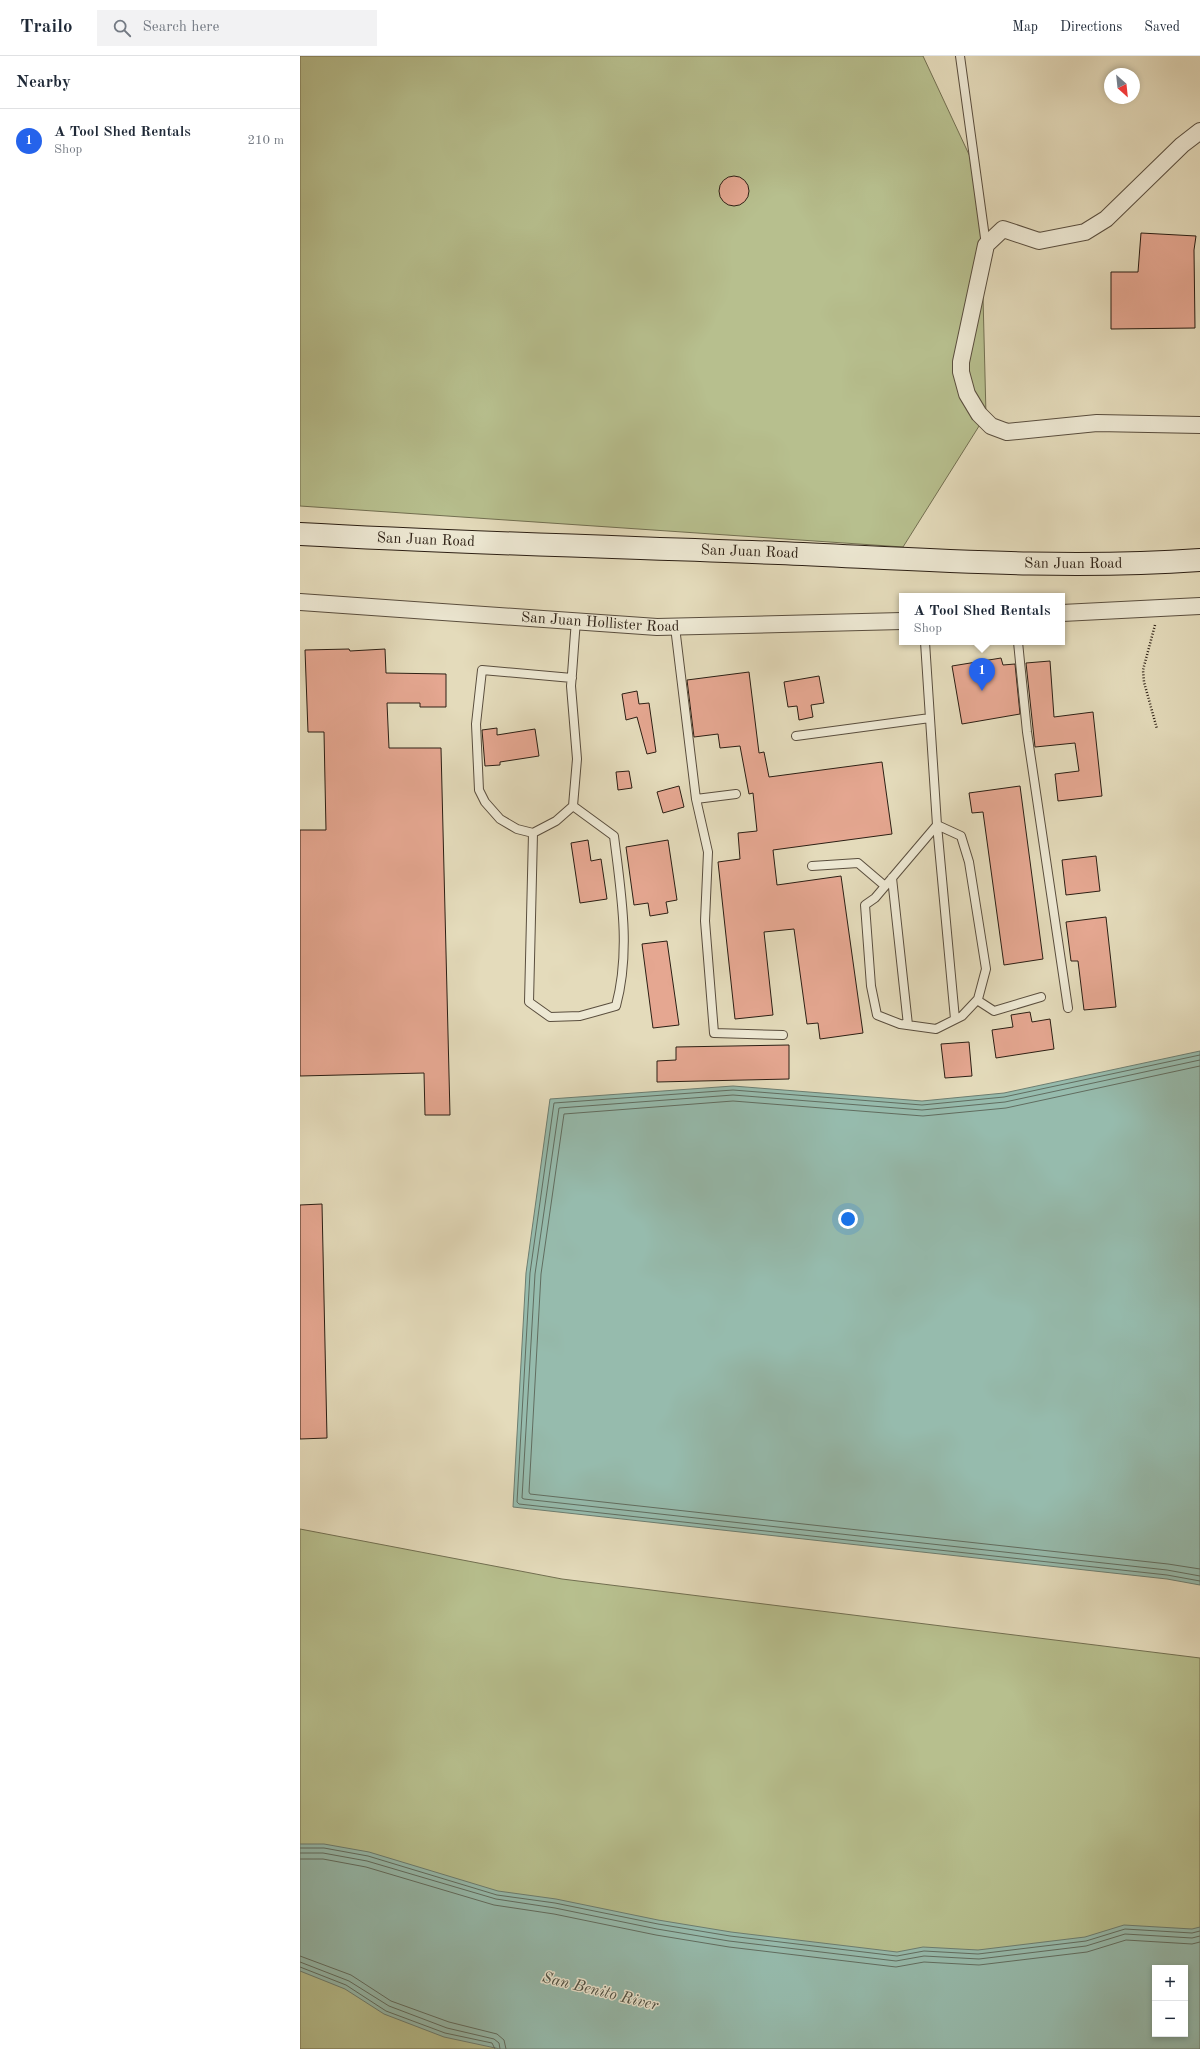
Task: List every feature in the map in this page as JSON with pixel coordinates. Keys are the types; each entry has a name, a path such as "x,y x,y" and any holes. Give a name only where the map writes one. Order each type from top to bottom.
{"main road":[{"name":"San Juan Road","path":"300,534 435,542 768,553 969,562 1095,564 1200,560"}],"street":[{"path":"1200,131 1182,145 1106,219 1085,232 1039,241 1004,229 986,245 963,350 961,372 967,394 973,405 991,426 1007,432 1097,423 1200,425"},
{"name":"San Juan Hollister Road","path":"300,602 675,627 899,621"},
{"path":"1065,613 1200,606"}],"lane":[{"path":"960,56 986,245"},
{"path":"572,678 482,670 476,724 479,790 485,802 500,819 517,829 533,833 556,821 573,806 576,759 572,678 576,621"},
{"path":"675,627 696,799 708,852 705,921 714,1033 783,1035"},
{"path":"925,645 937,825 955,1019"},
{"path":"1018,645 1027,732 1068,1008"},
{"path":"796,736 930,718"},
{"path":"696,799 736,794"},
{"path":"533,833 529,1002 550,1017 580,1016 616,1006 621,985 625,923 614,836 573,806"},
{"path":"937,825 961,836 968,862 986,969 976,1000 962,1016 936,1029 908,1026 877,1015 871,986 865,905 885,886 937,825"},
{"path":"812,866 858,863 885,886"},
{"path":"892,878 908,1026"},
{"path":"976,1000 994,1010 1041,997"}],"path":[{"path":"1157,729 1144,682 1143,670 1160,607"}],"green space":[{"path":"300,56 923,56 980,178 986,415 903,547 300,506"},
{"path":"300,1529 562,1579 1200,1658 1200,2049 300,2049"}],"water":[{"path":"1200,1051 1200,1585 1167,1579 513,1507 526,1273 550,1099 733,1086 922,1101 1004,1093"},
{"name":"San Benito River","path":"300,1844 324,1844 369,1852 498,1891 556,1899 658,1920 731,1932 897,1952 923,1947 978,1950 1085,1937 1124,1925 1192,1929 1200,1927 1200,2049 500,2049 444,2037 384,2014 345,1989 300,1971"}],"building":[{"path":"734,176 745,180 749,191 745,202 734,206 723,202 719,191 723,180"},
{"path":"1141,233 1196,236 1194,250 1195,328 1111,329 1111,272 1138,272"},
{"path":"349,649 350,651 385,649 386,673 446,674 446,707 420,707 420,703 387,703 389,748 441,748 450,1115 425,1115 424,1073 300,1076 300,830 326,830 324,732 308,732 305,650"},
{"path":"1001,658 1003,665 1015,664 1020,714 962,724 952,666"},
{"path":"1050,661 1054,717 1093,712 1102,796 1058,801 1055,774 1079,771 1075,743 1035,747 1026,663"},
{"path":"749,672 759,753 764,752 769,777 882,762 892,834 773,850 777,885 841,876 863,1033 820,1039 818,1023 807,1024 794,929 764,932 773,1015 735,1019 718,862 740,859 738,833 757,831 753,793 749,794 740,746 720,748 718,734 694,737 687,680"},
{"path":"819,676 824,703 811,705 813,717 799,720 797,706 788,707 784,682"},
{"path":"637,691 639,704 649,703 656,752 647,754 637,717 626,720 622,694"},
{"path":"497,728 497,735 535,729 539,756 500,762 500,765 485,766 482,730"},
{"path":"629,771 632,788 618,790 616,772"},
{"path":"679,786 684,807 663,813 657,792"},
{"path":"1020,786 1043,959 1004,965 983,812 972,813 969,793"},
{"path":"588,840 591,861 601,859 607,899 580,903 571,843"},
{"path":"668,840 677,900 666,902 668,913 650,916 648,903 634,905 626,847"},
{"path":"1096,856 1100,891 1066,895 1062,860"},
{"path":"1106,917 1116,1007 1084,1010 1078,961 1071,961 1066,922"},
{"path":"667,941 679,1025 653,1028 642,944"},
{"path":"1030,1012 1032,1022 1050,1019 1054,1049 996,1058 992,1030 1013,1027 1011,1015"},
{"path":"969,1042 972,1076 945,1078 941,1044"},
{"path":"789,1045 789,1079 657,1082 657,1061 676,1060 676,1047"},
{"path":"322,1204 327,1438 300,1439 300,1205"}],"place":[{"name":"A Tool Shed Rentals","path":"982,691"}]}
